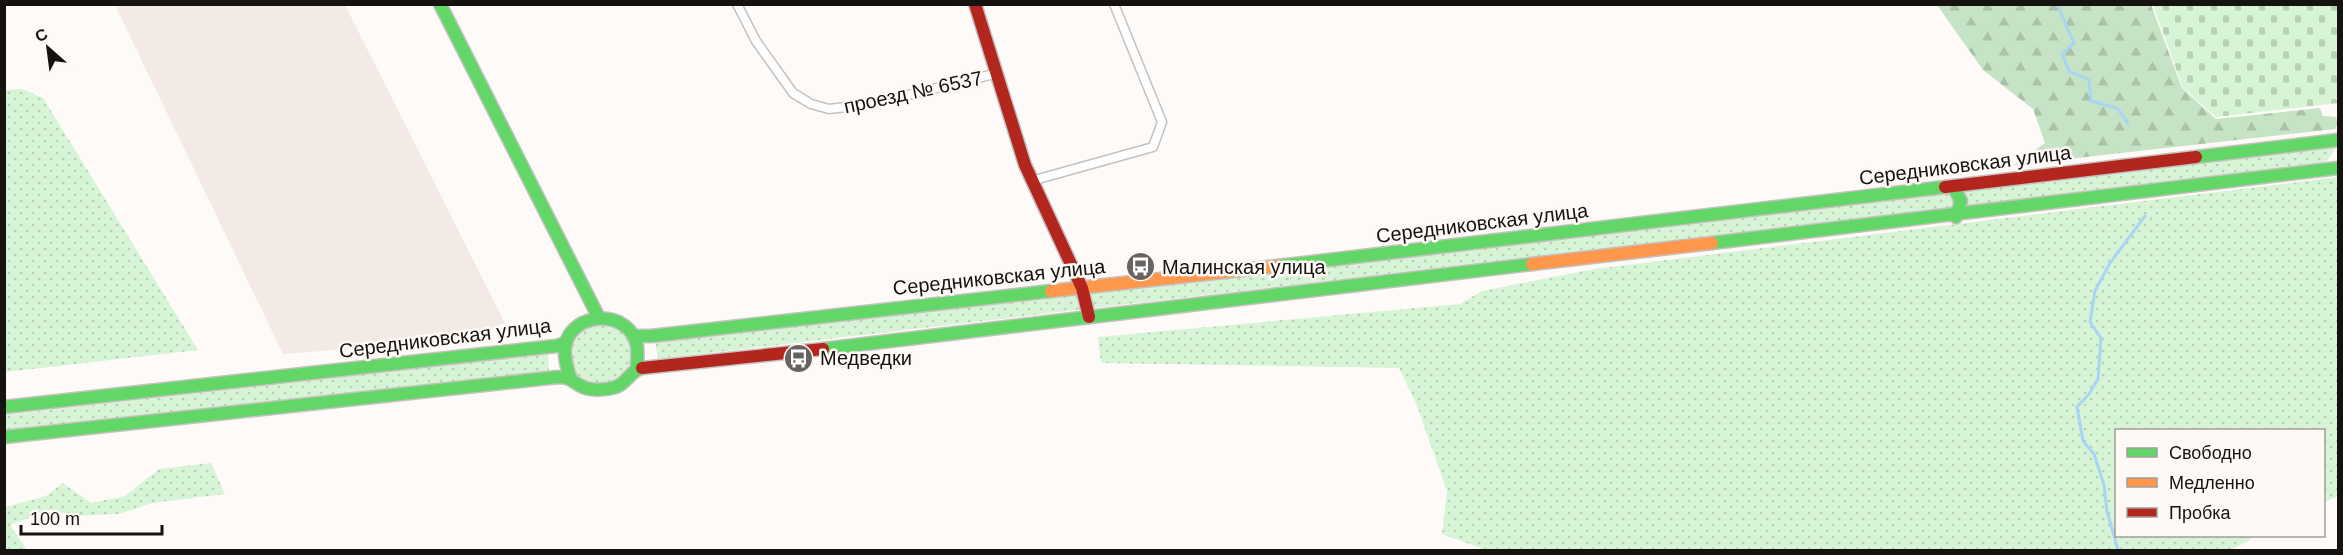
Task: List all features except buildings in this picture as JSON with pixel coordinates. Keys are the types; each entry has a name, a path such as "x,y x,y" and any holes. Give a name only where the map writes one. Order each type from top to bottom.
{"street":[{"path":"440,4 598,316 615,319 624,324 634,336 638,349 636,369 617,387 599,390 583,387 570,377 563,359 565,343"},
{"name":"проезд № 6537","path":"737,4 756,41 784,83 793,93 811,104 829,109 872,104 998,73"},
{"path":"975,4 1031,181 1082,288 1089,316"},
{"path":"1031,181 1153,147 1162,123 1114,4"},
{"name":"Середниковская улица","path":"634,336 651,336 1401,252 2338,140"},
{"path":"636,369 2338,168"},
{"path":"1953,186 1961,197 1962,205 1958,213"},
{"name":"Середниковская улица","path":"4,407 532,349 565,343 574,327 598,316"},
{"path":"4,437 570,377"}],"shaded area":[{"path":"115,5 345,5 505,323 475,335 471,339 283,354"}],"green space":[{"path":"1937,5 2151,5 2182,88 2216,119 2320,108 2323,116 2336,117 2338,124 2335,129 2014,165 2045,143 2033,109 1983,70"},
{"path":"2153,5 2338,5 2338,103 2216,117 2183,88"},
{"path":"22,89 43,98 198,350 5,372 5,90"},
{"path":"2338,145 2325,164 658,359 655,341"},
{"path":"2338,177 2338,496 2325,502 2325,429 2115,429 2115,537 2251,537 2250,540 2231,550 1486,550 1442,534 1447,491 1416,403 1399,368 1101,363 1098,337 1460,304 1482,291 1594,269"},
{"path":"595,322 607,322 624,331 631,342 633,354 631,366 624,377 607,386 595,386 583,381 574,372 569,360 569,348 574,336 583,327"},
{"path":"548,354 549,371 5,432 4,415"},
{"path":"211,463 225,494 152,503 119,514 76,516 51,510 10,525 27,550 5,550 5,507 46,496 63,483 91,503 125,496 159,469"}],"waterway":[{"path":"2057,4 2074,43 2062,54 2069,71 2089,80 2091,101 2117,108 2128,123"},
{"path":"2118,550 2107,511 2104,485 2094,454 2083,441 2077,407 2089,394 2098,379 2101,338 2090,322 2095,291 2110,263 2145,216"}],"traffic: fast":[{"path":"440,4 598,316"},
{"path":"2196,157 2338,140"},
{"path":"1712,243 2338,168"},
{"path":"1953,186 1961,201 1956,217"},
{"path":"1278,266 1945,187"},
{"path":"823,349 1532,264"},
{"path":"634,336 651,336 1051,291"},
{"path":"570,377 565,357 567,340 574,329 584,322 597,319 610,319 622,324 631,333 637,346 637,369"},
{"path":"4,407 556,346 565,343"},
{"path":"4,437 558,377 595,390 620,385 635,371 642,368"}],"traffic: slow":[{"path":"1532,264 1712,243"},
{"path":"1051,291 1278,266"}],"traffic: jam":[{"path":"975,4 1025,165 1082,288 1089,317"},
{"path":"1945,187 2196,157"},
{"path":"642,368 823,349"}],"place":[{"name":"Малинская улица","path":"1141,267"},
{"name":"Медведки","path":"799,358"}]}
